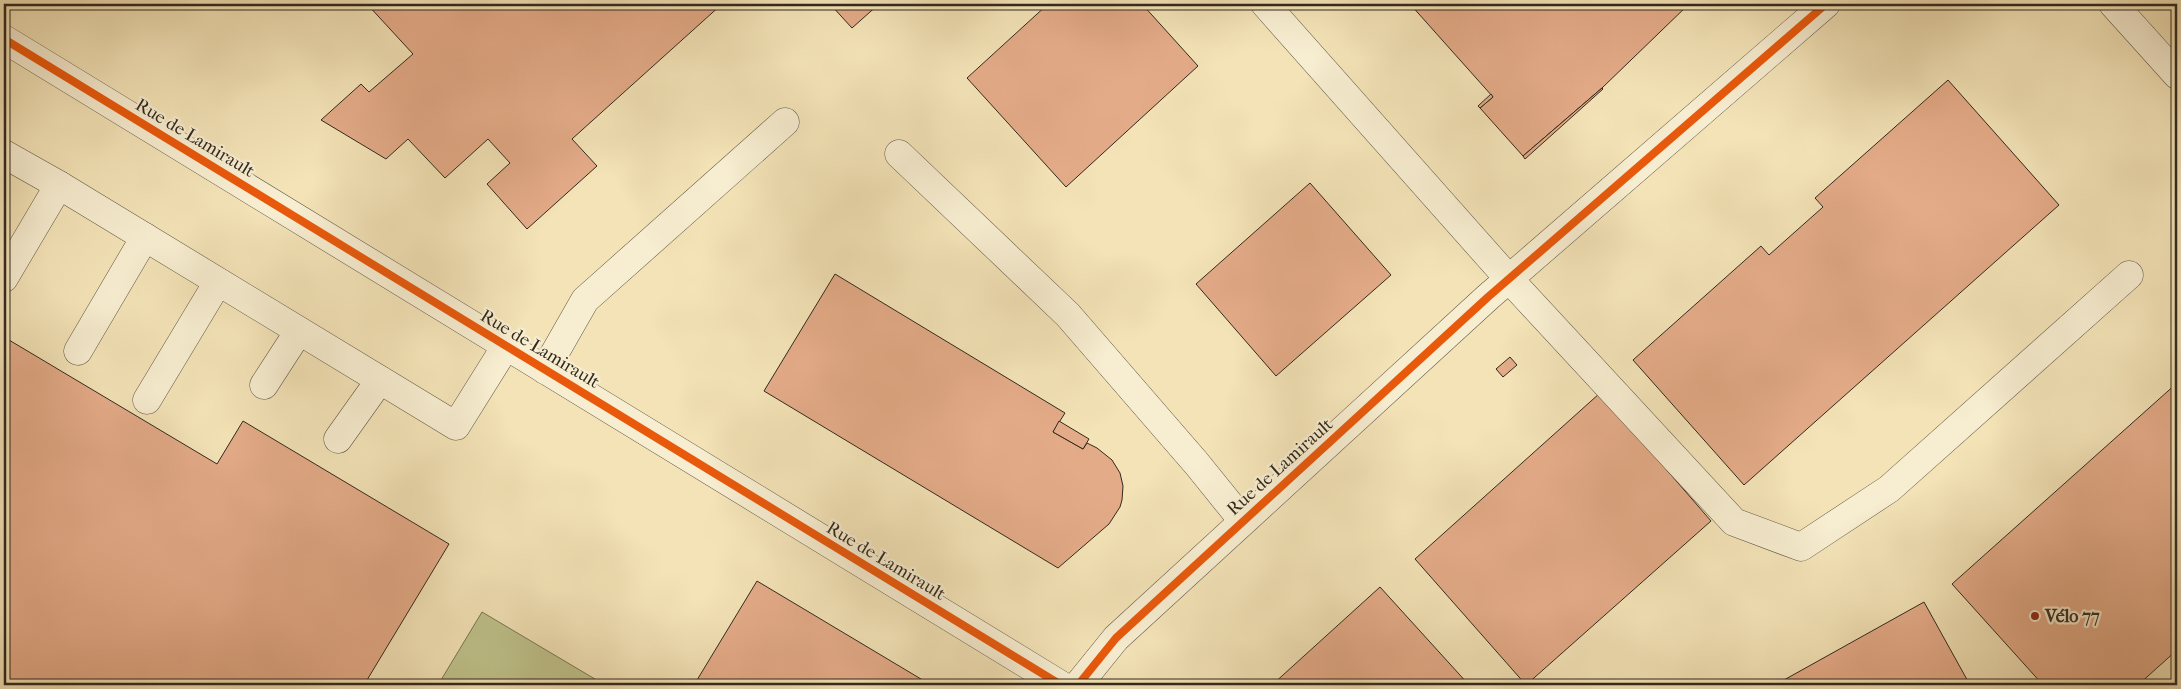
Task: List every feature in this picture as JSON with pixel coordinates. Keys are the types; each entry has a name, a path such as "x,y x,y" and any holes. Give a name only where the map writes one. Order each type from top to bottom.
{"street":[{"path":"1264,4 1509,278 1734,522 1801,547 1889,489 2129,274"},
{"name":"Rue de Lamirault","path":"1078,685 1116,638 1509,278 1826,4"},
{"path":"2113,4 2177,76"},
{"name":"Rue de Lamirault","path":"4,39 1061,685"},
{"path":"545,370 585,300 785,122"},
{"path":"4,154 59,185 456,426 506,346"},
{"path":"899,154 1068,315 1197,464 1243,521"},
{"path":"4,278 59,185"},
{"path":"78,351 145,237"},
{"path":"147,400 218,282"},
{"path":"264,385 299,331"},
{"path":"338,439 380,380"}],"green space":[{"path":"482,612 605,685 438,685"}],"building":[{"path":"367,4 722,4 572,139 597,166 527,229 487,184 510,163 488,139 445,178 408,139 386,159 321,120 361,84 369,92 413,54"},
{"path":"830,4 879,4 852,28"},
{"path":"1048,4 1142,4 1198,66 1066,187 967,78"},
{"path":"1410,4 1689,4 1602,88 1523,156 1480,108 1493,97"},
{"path":"1948,80 2059,205 1744,485 1633,360 1761,246 1769,255 1823,207 1815,198"},
{"path":"1603,89 1525,159 1523,156"},
{"path":"1491,94 1493,97 1480,108 1478,106"},
{"path":"1310,183 1391,275 1276,376 1196,284"},
{"path":"835,274 1065,413 1053,432 1083,449 1087,443 1097,448 1112,460 1120,473 1123,486 1122,500 1120,507 1109,524 1058,568 764,391"},
{"path":"4,337 217,464 243,421 449,544 364,685 4,685"},
{"path":"1510,357 1517,365 1503,377 1496,369"},
{"path":"2177,383 2177,650 2138,685 2043,685 1952,584"},
{"path":"1600,393 1711,521 1526,685 1415,559"},
{"path":"1059,421 1089,439 1083,449 1053,432"},
{"path":"757,581 931,685 694,685"},
{"path":"1380,587 1469,685 1272,685"},
{"path":"1924,602 1970,685 1775,685"}],"cycle path":[{"path":"1078,685 1116,638 1488,297 1826,4"},
{"path":"4,39 1061,685"}],"place":[{"name":"Vélo 77","path":"2035,616"}]}
